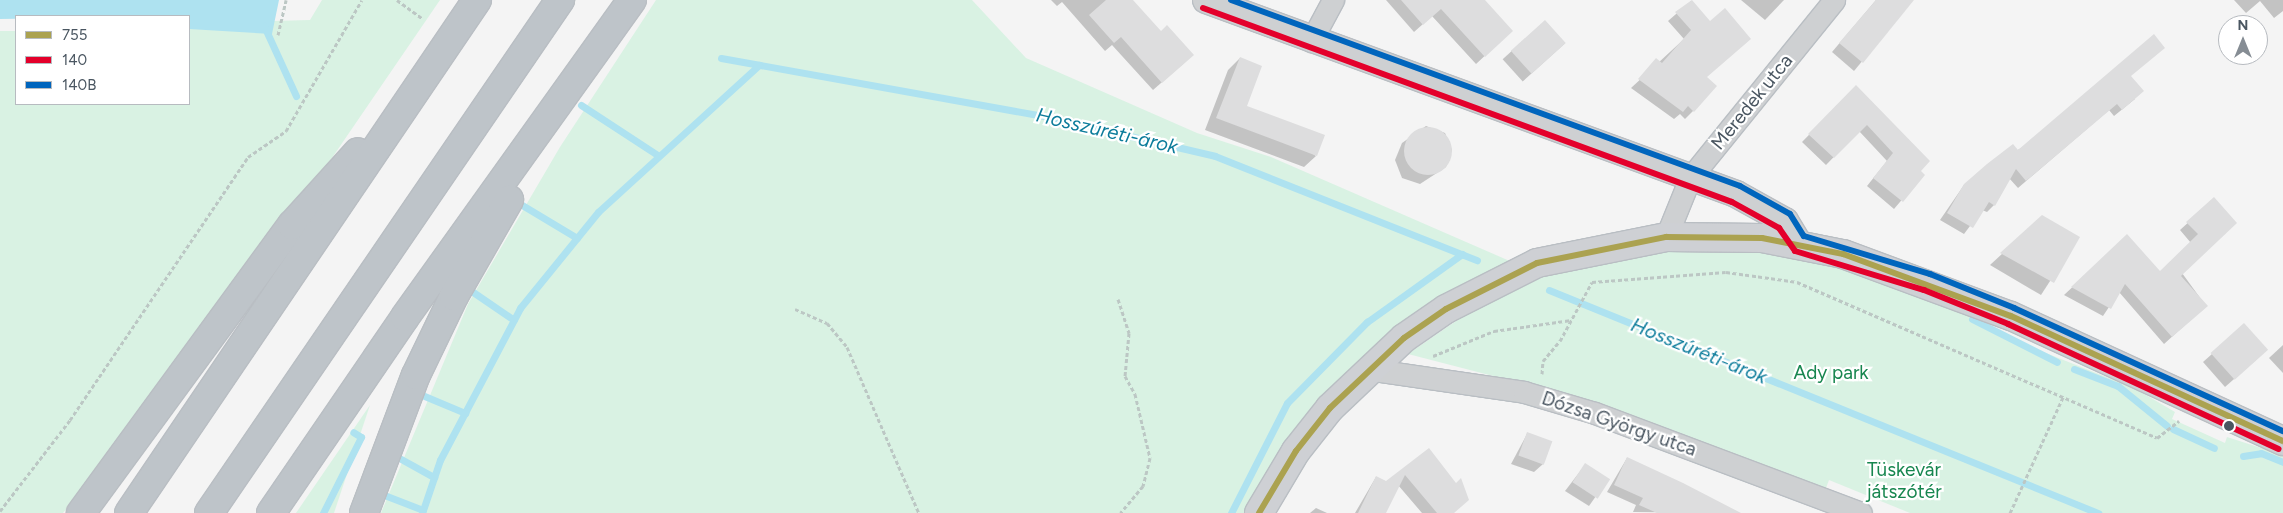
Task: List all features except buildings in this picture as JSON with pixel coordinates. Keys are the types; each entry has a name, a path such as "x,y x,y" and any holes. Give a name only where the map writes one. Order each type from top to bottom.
{"highway":[{"path":"129,513 477,0"},
{"path":"209,513 560,0"},
{"path":"271,513 633,0"},
{"path":"364,513 416,375 454,296 633,0"},
{"path":"80,513 292,225 409,101"}],"main road":[{"path":"1258,513 1296,451 1367,369 1446,309 1537,263 1666,237 1718,236 1798,243 1927,282 2012,316 2283,441"}],"street":[{"path":"1206,0 1311,41 1736,194 1785,221 1798,243"},
{"path":"1311,41 1333,0"},
{"name":"Meredek utca","path":"1666,237 1690,178 1834,0"},
{"name":"Dózsa György utca","path":"1367,369 1399,371 1548,399 1648,431 1861,513"}],"path":[{"path":"278,35 286,0"},
{"path":"0,511 70,420 248,157 286,131 362,0"},
{"path":"397,0 422,18"},
{"path":"1548,399 1541,365 1572,319 1592,282 1726,272 1796,282 2158,438 2181,419"},
{"path":"1118,299 1129,333 1124,376 1135,394 1150,458 1143,486 1120,513"},
{"path":"795,309 827,323 847,347 919,513"},
{"path":"1399,371 1494,331 1572,319"},
{"path":"2010,513 2063,397"}],"green space":[{"path":"322,0 440,0 243,288 63,513 0,513 0,31 15,31 15,105 190,105 190,23 310,20"},
{"path":"656,0 972,0 1026,58 1197,133 1271,157 1512,262 1416,314 1356,364 1310,413 1247,513 381,513 468,304 560,147"},
{"name":"Ady park","path":"1671,249 1766,252 1841,266 1933,296 2023,344 2134,388 2175,412 2172,419 2225,443 2227,437 2283,455 2283,513 1910,513 1829,480 1826,488 1597,403 1408,354 1475,308 1547,275"},
{"path":"370,405 334,513 296,513"}],"water":[{"path":"0,0 279,0 272,34 190,29 190,15 15,15 15,19 0,19"}],"waterway":[{"path":"264,26 296,96"},
{"name":"Hosszúréti-árok","path":"721,58 1048,117 1215,156 1477,260"},
{"path":"422,513 440,460 520,308 598,212 759,65"},
{"path":"581,105 659,156"},
{"path":"517,202 577,238"},
{"path":"1231,513 1287,403 1367,322 1462,254"},
{"path":"470,290 514,320"},
{"name":"Hosszúréti-árok","path":"1549,290 2098,513"},
{"path":"1972,319 2057,362"},
{"path":"2074,369 2118,386 2167,426"},
{"path":"422,395 465,413"},
{"path":"2173,429 2214,448"},
{"path":"323,513 361,437 353,432"},
{"path":"2243,456 2261,453 2283,462"},
{"path":"401,459 434,477"},
{"path":"379,493 423,510"}],"transit line":[{"name":"140B","path":"1231,0 1740,186 1790,214 1804,236 1930,274 2014,308 2283,431"},
{"name":"140","path":"1203,8 1732,202 1779,228 1795,251 1924,290 2008,324 2279,449"},
{"name":"755","path":"1259,513 1296,451 1330,408 1404,338 1446,309 1537,263 1666,237 1762,238 1843,254 2011,316 2283,441"}],"park label":[{"name":"Tüskevár játszótér","path":"1904,481"}]}
